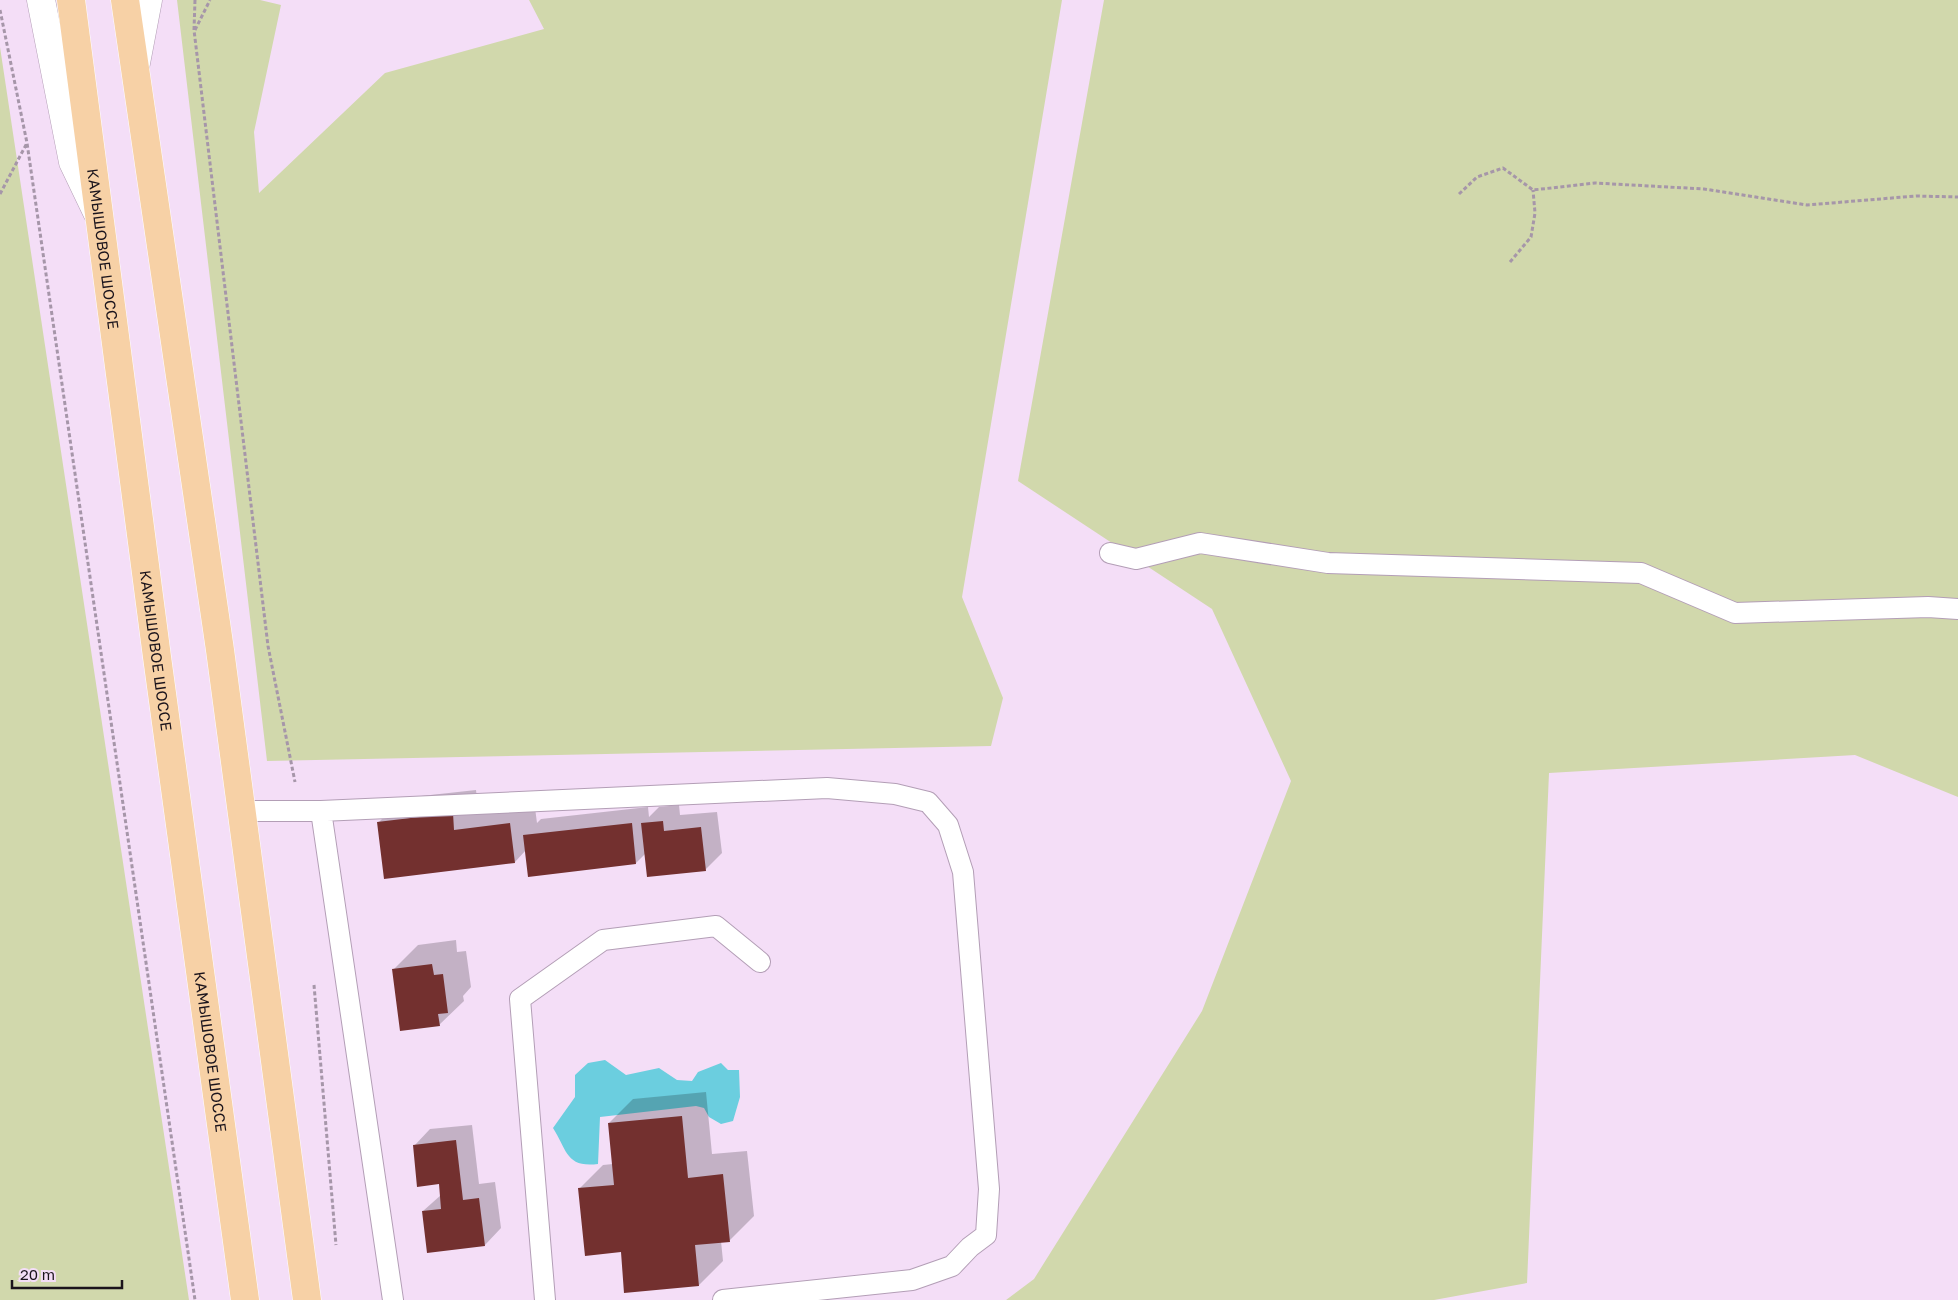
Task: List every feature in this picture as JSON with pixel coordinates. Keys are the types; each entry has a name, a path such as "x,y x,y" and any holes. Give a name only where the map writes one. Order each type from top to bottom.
{"main road":[{"path":"40,0 45,15 73,162 101,220"},
{"name":"КАМЫШОВОЕ ШОССЕ","path":"72,0 157,657 245,1300"},
{"path":"125,0 155,192 242,811 307,1300"},
{"path":"135,70 148,0"}],"lane":[{"path":"1110,553 1136,559 1200,543 1328,563 1641,573 1735,612 1928,607 1958,609"},
{"path":"242,811 300,809 321,811 827,788 895,794 928,802 948,825 963,872 989,1189 986,1235 970,1247 952,1266 912,1280 723,1300"},
{"path":"321,811 393,1300"},
{"path":"545,1300 520,998 604,940 716,926 760,962"}],"path":[{"path":"195,0 194,30 268,646 300,809"},
{"path":"194,30 210,0"},
{"path":"0,10 27,143 195,1300"},
{"path":"0,194 27,143"},
{"path":"1459,194 1477,177 1503,168 1533,190 1595,183 1704,189 1807,205 1916,196 1958,197"},
{"path":"1510,262 1531,237 1535,213 1533,190"},
{"path":"314,976 336,1251"}],"green space":[{"path":"177,0 260,0 281,5 254,132 259,193 385,73 544,29 529,0 1062,0 962,597 1003,698 991,746 267,761"},
{"path":"1104,0 1958,0 1958,797 1855,755 1549,773 1527,1283 1434,1300 1006,1300 1034,1279 1202,1011 1291,781 1212,609 1018,481"},
{"path":"0,47 189,1300 0,1300"}],"water":[{"path":"605,1060 626,1075 659,1068 677,1080 692,1081 698,1072 721,1063 728,1070 739,1070 740,1097 733,1121 721,1124 709,1117 704,1108 696,1106 600,1117 598,1164 587,1165 579,1163 569,1156 553,1128 575,1097 575,1075 588,1063"}],"building":[{"path":"453,813 454,830 510,823 515,863 384,879 377,822"},
{"path":"663,821 664,831 701,827 706,871 647,877 641,823"},
{"path":"632,823 636,864 528,877 523,835"},
{"path":"432,964 434,975 443,974 448,1013 438,1014 440,1026 400,1031 392,969"},
{"path":"682,1116 688,1178 723,1174 730,1242 695,1245 699,1286 624,1293 621,1252 585,1256 578,1188 614,1185 608,1123"},
{"path":"456,1140 463,1200 479,1198 485,1246 427,1253 422,1211 441,1209 439,1184 417,1187 413,1145"}]}
